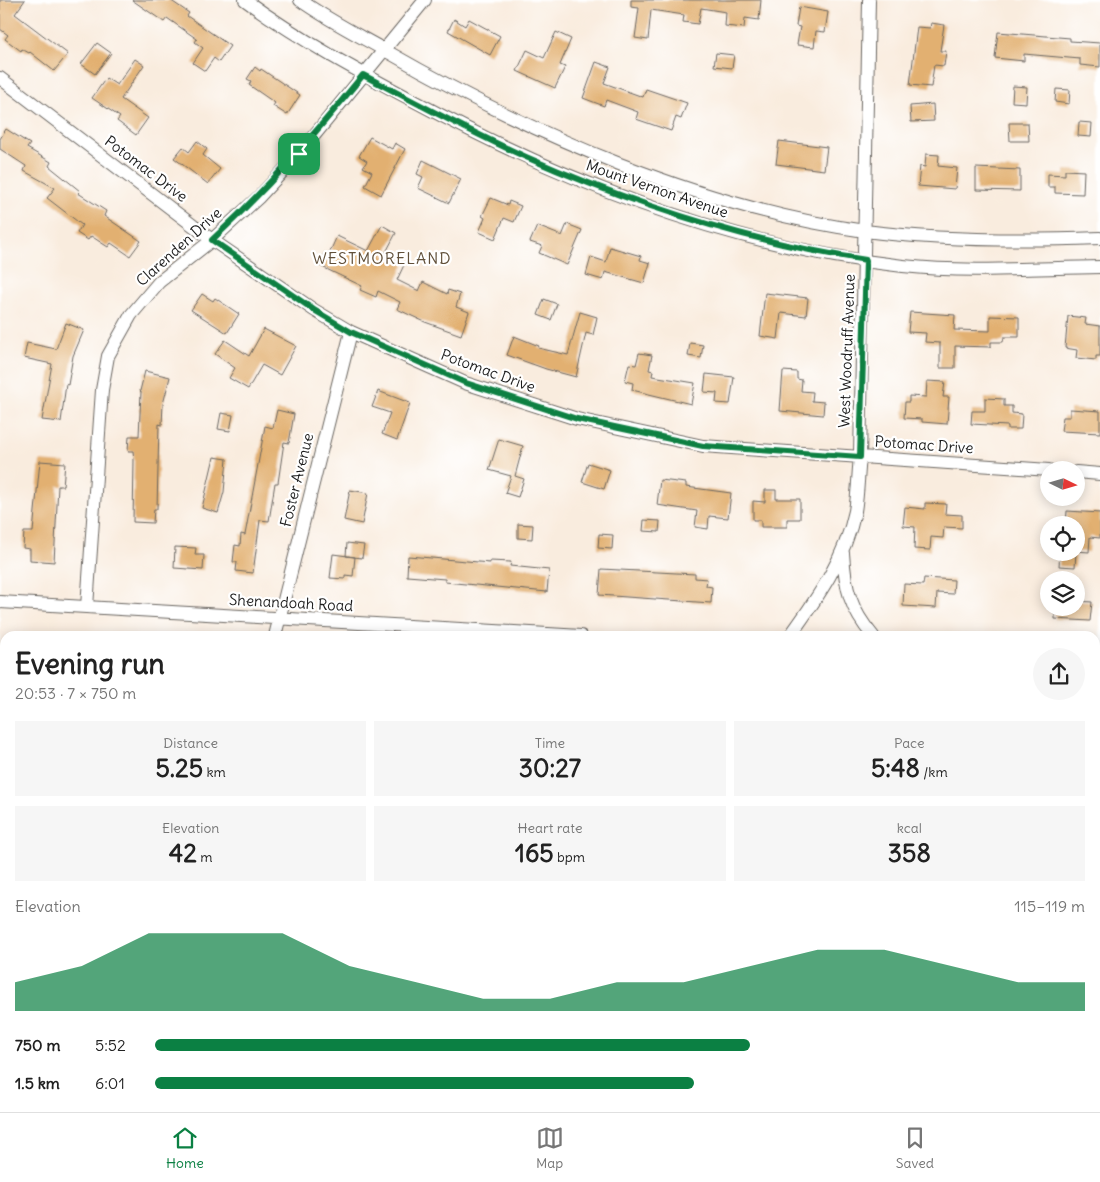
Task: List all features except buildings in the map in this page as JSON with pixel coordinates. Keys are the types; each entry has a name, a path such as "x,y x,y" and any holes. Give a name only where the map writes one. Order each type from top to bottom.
{"street":[{"name":"Mount Vernon Avenue","path":"245,0 363,75 453,122 596,186 674,214 747,236 826,254 866,260 941,268 1100,267"},
{"name":"Mount Vernon Avenue","path":"300,0 323,16 482,104 642,172 757,209 866,231 967,239 1100,238"},
{"name":"Clarenden Drive","path":"87,607 102,390 108,356 130,315 159,282 212,240 259,197 299,154 425,0"},
{"name":"West Woodruff Avenue","path":"794,631 825,587 843,551 855,510 860,457 866,260 869,0"},
{"name":"Potomac Drive","path":"0,78 212,240 314,310 351,332 466,383 577,419 703,446 1040,469"},
{"name":"Foster Avenue","path":"276,631 351,332"},
{"path":"1085,473 1100,474"},
{"name":"West Woodruff Avenue","path":"843,551 845,581 851,601 859,617 869,631"},
{"name":"Shenandoah Road","path":"0,602 492,631"}],"district":[{"name":"WESTMORELAND","path":"382,258"}],"route":[{"path":"363,75 453,122 525,156 596,186 674,214 747,236 826,254 866,260 860,457 703,446 577,419 466,383 351,332 314,310 212,240 259,197 299,154 363,75"}]}
